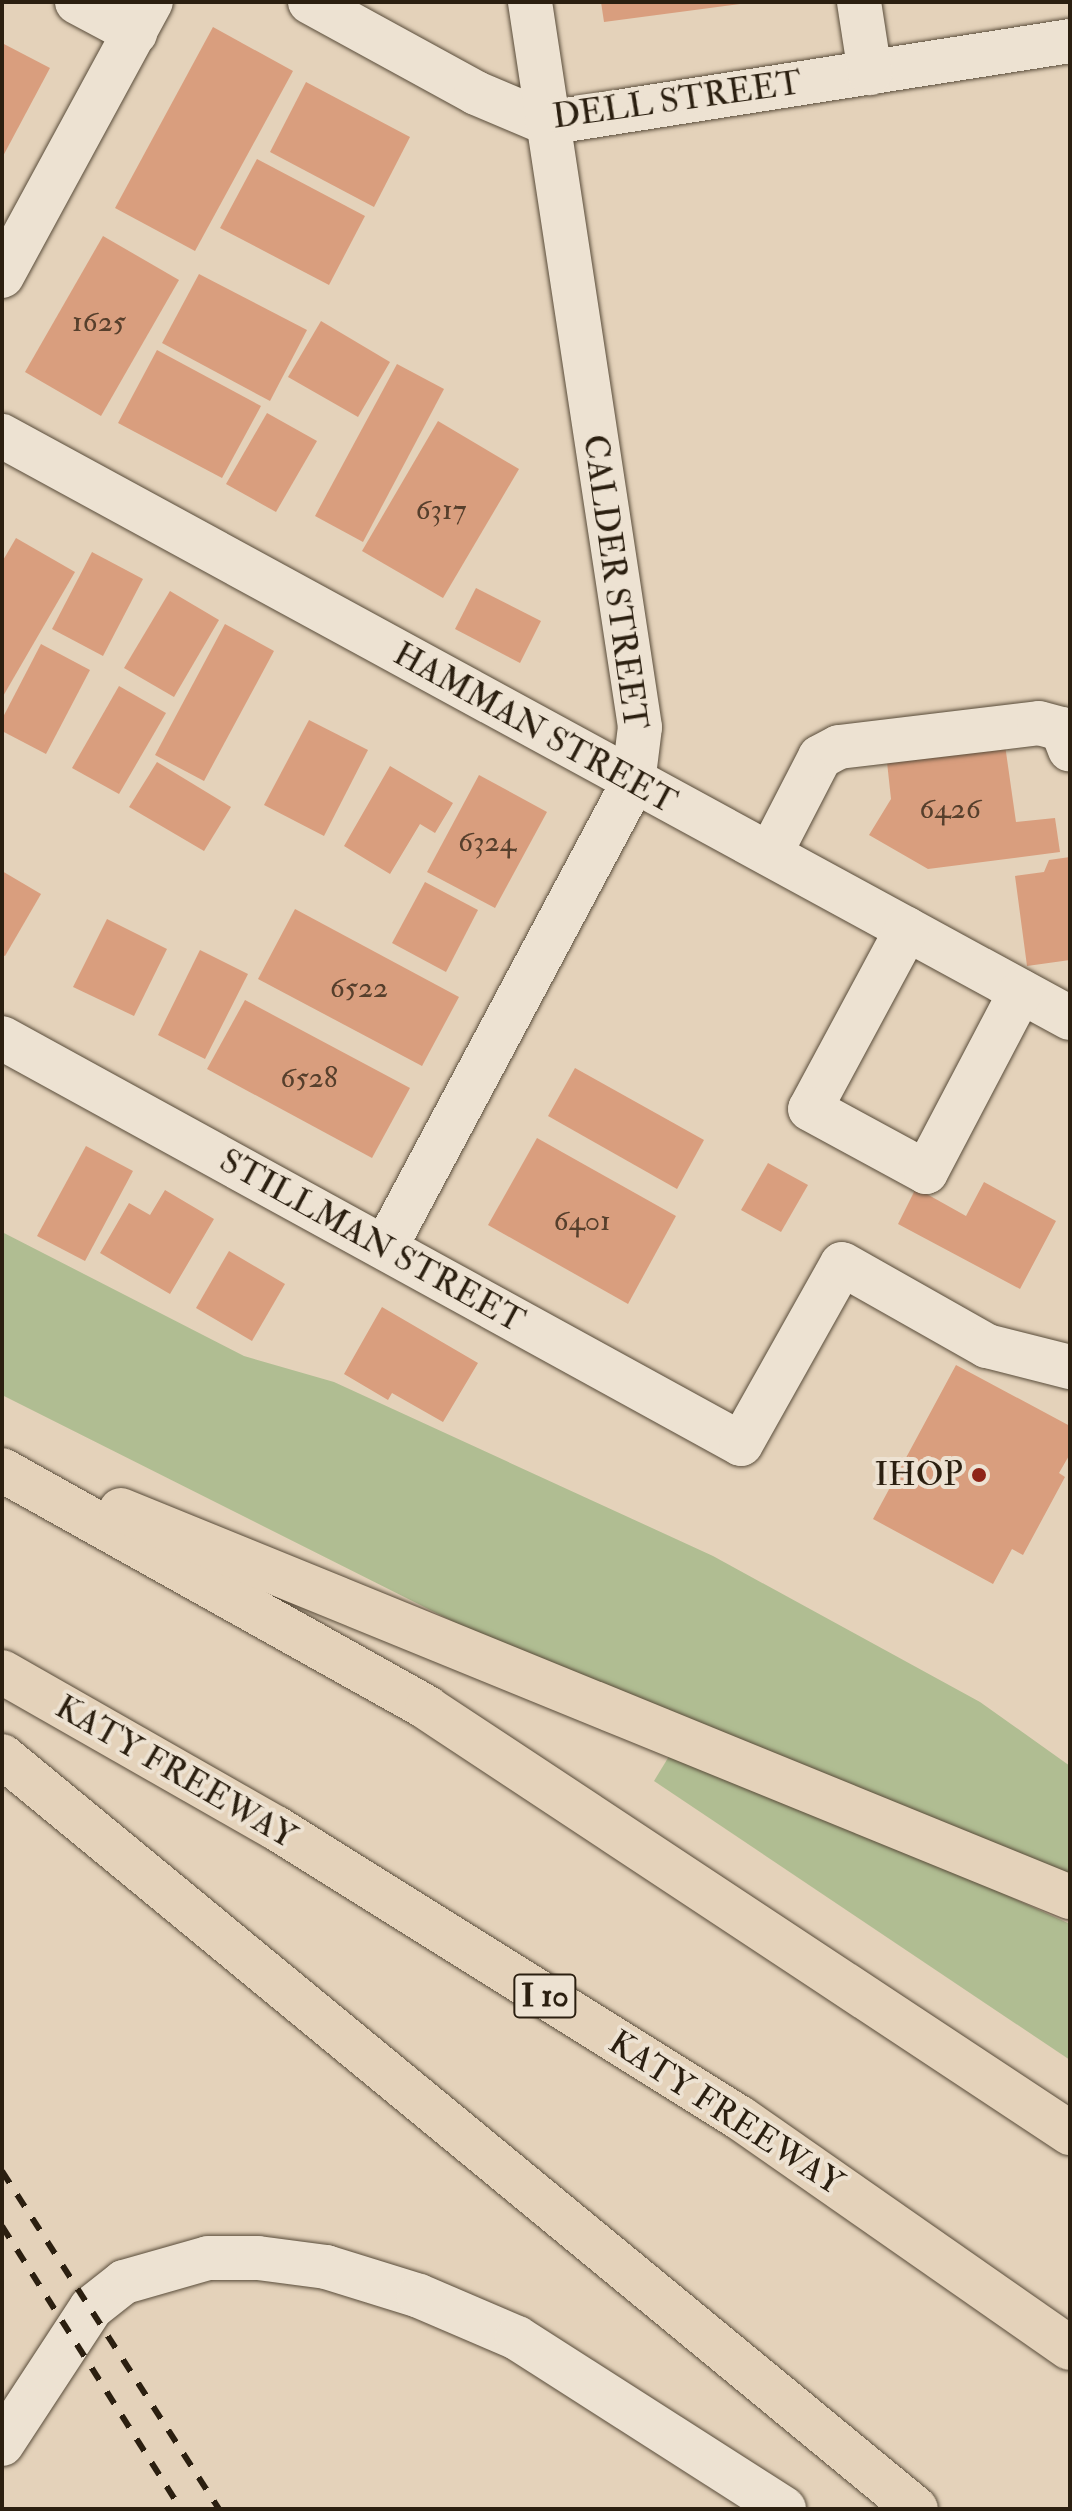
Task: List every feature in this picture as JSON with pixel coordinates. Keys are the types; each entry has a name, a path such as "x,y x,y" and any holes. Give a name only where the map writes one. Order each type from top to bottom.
{"highway":[{"path":"2,1461 1070,1897"},
{"path":"2,1470 427,1708 1070,2133"},
{"name":"KATY FREEWAY","path":"2,1672 276,1828 740,2118 1070,2348"},
{"path":"2,1756 916,2509"}],"street":[{"path":"2,276 143,17 77,2"},
{"name":"DELL STREET","path":"310,2 476,93 547,123 1070,41"},
{"name":"CALDER STREET","path":"385,1248 633,783 640,727 530,2"},
{"path":"859,2 870,73"},
{"name":"HAMMAN STREET","path":"2,436 633,783 1070,1018"},
{"path":"770,854 820,757 839,747 1039,723 1062,729 1070,750"},
{"path":"907,929 810,1109 926,1172 1021,991"},
{"name":"STILLMAN STREET","path":"2,1038 741,1444 842,1264 987,1346 1070,1367"},
{"path":"3,2441 91,2308 124,2282 208,2258 326,2267 419,2296 517,2338 579,2373 784,2509"}],"green space":[{"path":"2,1232 244,1356 334,1382 713,1556 980,1702 1070,1766 1070,1876 480,1635 2,1395"},
{"path":"671,1753 901,1847 1070,1924 1070,2060 654,1781"}],"building":[{"path":"601,2 740,2 740,4 604,22"},
{"path":"213,27 293,71 195,251 115,208"},
{"path":"2,43 50,68 2,158"},
{"path":"306,82 410,137 374,207 270,152"},
{"path":"257,159 365,216 329,285 220,228"},
{"path":"103,236 179,280 101,416 25,372"},
{"path":"199,274 307,330 270,401 162,343"},
{"path":"321,321 390,362 358,417 288,377"},
{"path":"157,350 261,406 222,478 118,423"},
{"path":"397,364 444,389 363,542 315,516"},
{"path":"267,413 317,441 276,512 226,484"},
{"path":"438,421 519,469 443,598 362,551"},
{"path":"16,538 75,572 2,698 2,562"},
{"path":"92,552 143,579 103,656 52,629"},
{"path":"476,588 541,621 520,663 455,629"},
{"path":"170,591 219,620 174,697 124,668"},
{"path":"225,624 274,651 204,781 155,755"},
{"path":"41,644 90,670 46,754 2,731 2,719"},
{"path":"119,686 166,713 119,794 72,768"},
{"path":"309,720 368,750 324,836 264,805"},
{"path":"1005,745 1016,822 1055,818 1060,852 928,869 869,835 891,799 887,762"},
{"path":"157,762 231,807 204,851 129,807"},
{"path":"390,766 453,803 435,833 420,824 390,874 344,846"},
{"path":"479,775 547,812 495,908 427,872"},
{"path":"1070,857 1070,960 1027,966 1015,876 1044,872 1049,860"},
{"path":"2,871 41,894 5,956 2,955"},
{"path":"425,882 478,910 446,972 392,943"},
{"path":"295,909 459,997 422,1066 258,979"},
{"path":"107,919 167,949 134,1016 73,987"},
{"path":"200,950 248,974 205,1059 158,1035"},
{"path":"245,1000 410,1088 372,1158 207,1069"},
{"path":"575,1068 704,1140 677,1189 548,1116"},
{"path":"537,1138 676,1216 628,1304 488,1225"},
{"path":"86,1146 133,1171 85,1261 37,1236"},
{"path":"768,1163 808,1185 781,1232 741,1210"},
{"path":"984,1182 1056,1221 1020,1289 898,1224 916,1188 966,1216"},
{"path":"165,1190 214,1219 170,1294 100,1253 129,1203 150,1215"},
{"path":"229,1251 285,1284 252,1341 196,1308"},
{"path":"382,1307 478,1363 443,1422 392,1393 388,1400 344,1374"},
{"name":"IHOP","path":"956,1365 1070,1426 1070,1454 1059,1473 1065,1477 1023,1555 1012,1549 993,1584 873,1519"}],"railway":[{"path":"2,2171 219,2509"},
{"path":"2,2226 181,2509"}],"place":[{"name":"IHOP","path":"979,1475"}]}
